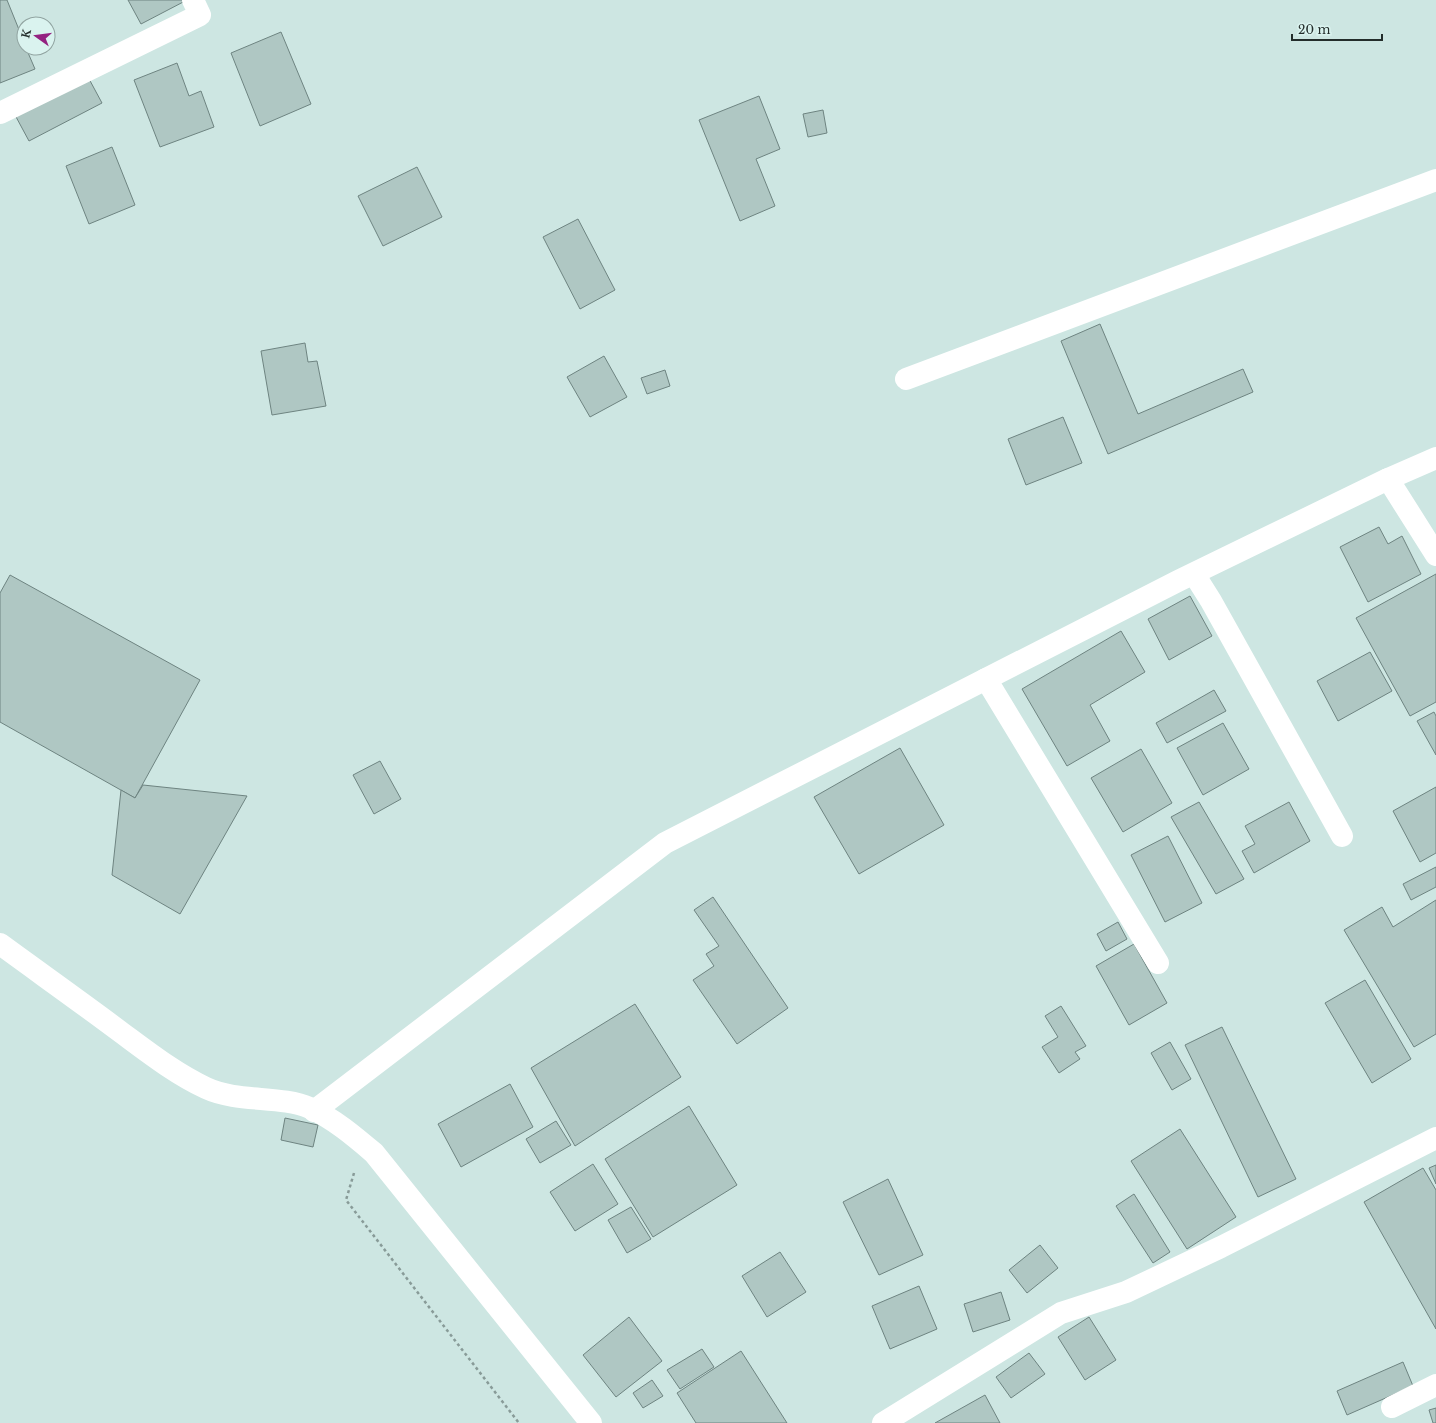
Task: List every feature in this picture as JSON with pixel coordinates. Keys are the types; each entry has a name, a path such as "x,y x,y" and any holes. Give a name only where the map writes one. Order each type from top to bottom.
{"street":[{"path":"0,113 200,15 193,0"},
{"path":"906,379 1436,180"},
{"path":"314,1111 664,843 1194,574 1388,479 1436,458"},
{"path":"1388,479 1436,555"},
{"path":"1194,574 1211,601 1342,836"},
{"path":"986,679 1158,964"},
{"path":"0,944 171,1069 207,1089 239,1098 285,1103 309,1108 338,1124 374,1152 591,1423"},
{"path":"883,1423 1061,1313 1126,1292 1220,1247 1436,1138"},
{"path":"1392,1407 1436,1385"}],"path":[{"path":"364,1144 346,1200 519,1423"}],"building":[{"path":"0,0 7,0 16,22 16,56 29,56 35,69 0,83"},
{"path":"128,0 187,0 141,24"},
{"path":"281,32 311,104 260,126 231,53"},
{"path":"177,63 189,96 201,91 214,127 160,147 134,80"},
{"path":"88,77 102,103 29,141 15,115"},
{"path":"759,96 780,149 756,159 775,206 740,221 699,120"},
{"path":"823,110 827,133 808,137 803,114"},
{"path":"112,147 135,205 89,224 66,166"},
{"path":"417,167 442,217 383,246 358,196"},
{"path":"578,219 615,290 580,309 543,237"},
{"path":"1100,324 1138,414 1243,369 1253,392 1108,454 1061,341"},
{"path":"305,343 308,362 317,361 326,406 272,415 261,351"},
{"path":"604,356 627,397 590,417 567,377"},
{"path":"665,370 670,386 647,394 641,378"},
{"path":"1063,417 1082,463 1026,485 1008,439"},
{"path":"1379,527 1388,544 1402,536 1421,574 1368,602 1340,547"},
{"path":"1436,574 1436,702 1410,716 1356,618"},
{"path":"10,575 200,680 135,798 0,722 0,593"},
{"path":"1190,596 1212,636 1169,660 1148,619"},
{"path":"1121,631 1145,672 1090,705 1110,741 1067,766 1022,689"},
{"path":"1370,652 1392,691 1338,721 1317,681"},
{"path":"1214,690 1226,711 1167,743 1156,723"},
{"path":"1434,712 1436,716 1436,755 1417,721"},
{"path":"1223,723 1249,769 1203,795 1177,748"},
{"path":"900,748 944,825 859,874 814,797"},
{"path":"1141,749 1172,803 1123,832 1091,778"},
{"path":"380,761 401,799 374,814 353,775"},
{"path":"143,785 247,796 180,914 112,875 121,790 135,798"},
{"path":"1436,787 1436,853 1420,862 1393,811"},
{"path":"1199,802 1244,879 1216,894 1171,817"},
{"path":"1289,802 1310,841 1254,873 1242,851 1255,844 1245,826"},
{"path":"1168,836 1202,903 1165,922 1131,855"},
{"path":"1436,867 1436,887 1411,900 1403,884"},
{"path":"713,897 788,1008 737,1044 693,980 714,966 706,954 719,946 694,910"},
{"path":"1436,900 1436,1034 1414,1047 1344,930 1382,907 1393,927"},
{"path":"1118,922 1127,939 1106,951 1097,934"},
{"path":"1134,944 1167,1003 1129,1025 1096,966"},
{"path":"1365,980 1411,1059 1372,1083 1325,1003"},
{"path":"635,1004 681,1077 575,1146 531,1068"},
{"path":"1061,1006 1086,1046 1075,1052 1080,1059 1059,1073 1042,1047 1058,1037 1045,1016"},
{"path":"1222,1027 1296,1179 1258,1197 1185,1045"},
{"path":"1170,1042 1191,1079 1172,1090 1151,1053"},
{"path":"510,1084 533,1127 461,1167 438,1124"},
{"path":"689,1106 737,1185 653,1237 605,1159"},
{"path":"285,1118 318,1125 313,1147 281,1140"},
{"path":"556,1121 571,1145 540,1163 526,1139"},
{"path":"1180,1129 1236,1217 1187,1249 1131,1161"},
{"path":"593,1164 618,1204 575,1231 550,1192"},
{"path":"1436,1165 1436,1184 1429,1168"},
{"path":"1423,1168 1436,1190 1436,1329 1364,1202"},
{"path":"888,1179 923,1255 879,1275 843,1202"},
{"path":"1134,1194 1170,1252 1153,1263 1116,1206"},
{"path":"631,1207 651,1239 627,1253 608,1220"},
{"path":"1040,1245 1058,1268 1027,1293 1009,1270"},
{"path":"780,1252 806,1292 767,1317 742,1276"},
{"path":"919,1286 937,1329 890,1349 872,1306"},
{"path":"1001,1292 1010,1320 973,1332 964,1304"},
{"path":"629,1317 662,1361 616,1397 583,1355"},
{"path":"1089,1317 1116,1360 1085,1380 1058,1337"},
{"path":"702,1349 714,1367 680,1389 667,1370"},
{"path":"741,1351 787,1423 696,1423 677,1393"},
{"path":"1029,1353 1045,1374 1011,1398 996,1377"},
{"path":"1403,1362 1413,1386 1347,1415 1337,1391"},
{"path":"652,1380 663,1396 643,1408 633,1393"},
{"path":"985,1395 1000,1423 935,1423"},
{"path":"1436,1408 1436,1423 1433,1423 1429,1410"}]}
